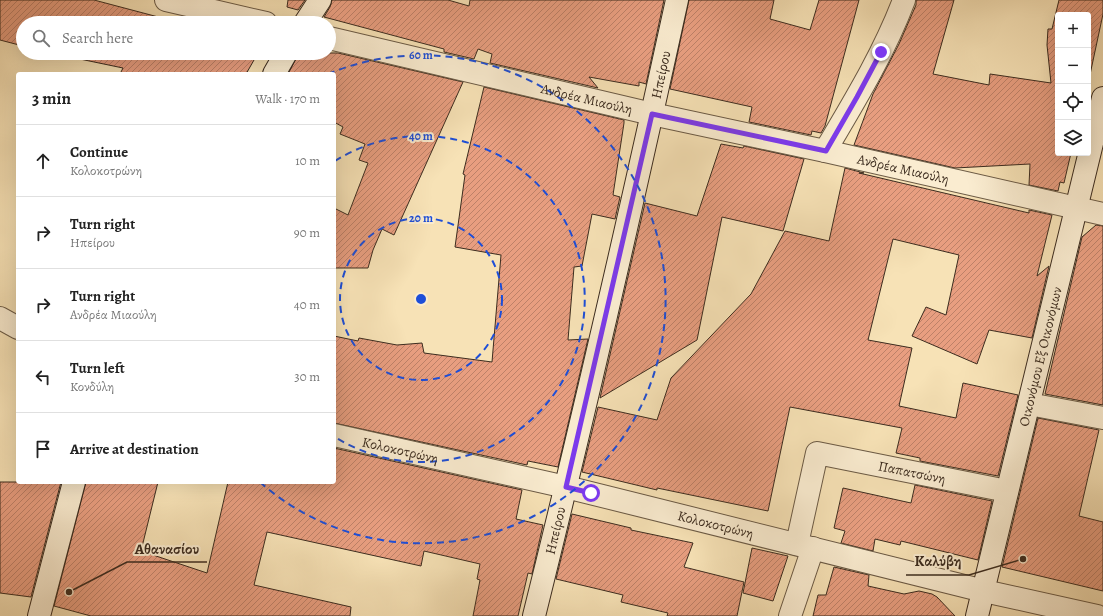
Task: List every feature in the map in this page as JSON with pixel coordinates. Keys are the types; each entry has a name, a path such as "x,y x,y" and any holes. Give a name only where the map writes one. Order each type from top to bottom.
{"street":[{"path":"166,0 236,16"},
{"path":"310,16 320,0"},
{"name":"Ηπείρου","path":"534,616 566,487 677,0"},
{"path":"826,151 881,52 904,0"},
{"name":"Ανδρέα Μιαούλη","path":"336,40 652,114 826,151 1103,214"},
{"path":"275,72 282,60"},
{"name":"Οικονόμου Εξ Οικονόμων","path":"977,616 1076,209 1097,150 1103,98"},
{"path":"0,318 16,327"},
{"path":"1029,404 1103,418"},
{"name":"Κολοκοτρώνη","path":"336,435 566,487 984,591 1096,616"},
{"name":"Παπατσώνη","path":"805,546 817,453 1008,491"},
{"path":"39,616 73,484"},
{"path":"790,616 805,546"}],"building":[{"path":"0,0 94,0 155,16 16,16 16,44 0,40"},
{"path":"288,0 305,0 298,10 287,7"},
{"path":"332,0 448,0 469,6 470,0 664,0 646,84 639,82 639,86 589,77 598,88 490,63 492,54 478,49 474,59 444,52 444,49 336,20 336,16 325,16"},
{"path":"689,0 774,0 770,19 810,30 819,0 859,0 825,126 821,133 812,131 811,135 749,122 752,107 670,89"},
{"path":"916,0 954,0 933,74 989,85 990,74 1051,83 1047,45 1048,29 1052,29 1055,17 1055,156 1070,156 1064,183 1060,182 1058,191 1029,185 1030,164 955,168 854,145 873,94 899,44 916,5"},
{"path":"1059,0 1103,0 1103,14 1091,70 1091,12 1056,12"},
{"path":"336,53 338,53 463,82 394,235 382,229 373,250 368,268 336,268 336,209 348,215 368,163 359,160 365,144 340,134 343,127 336,123 336,72 289,72 295,60 336,60"},
{"path":"85,60 254,60 247,72 121,72 123,68"},
{"path":"484,87 624,120 613,195 620,197 615,219 592,214 582,266 574,267 568,340 588,339 558,467 528,461 527,465 336,423 336,336 358,341 359,338 397,345 422,343 424,353 492,362 501,255 455,247 465,175 463,174"},
{"path":"721,144 743,148 744,146 804,159 783,231 722,217 697,340 600,398 645,203 697,216"},
{"path":"845,168 864,173 859,173 1029,213 1029,210 1052,215 1037,276 1049,266 1032,338 989,330 977,364 912,336 926,307 946,315 959,255 893,239 868,340 912,348 899,406 956,418 963,383 1018,395 998,476 920,461 920,458 896,453 902,428 790,407 768,511 657,488 657,490 582,472 598,407 657,420 671,378 751,294 785,231 829,241"},
{"path":"1096,225 1103,226 1103,405 1045,394 1082,237"},
{"path":"1038,418 1099,430 1079,516 1103,522 1103,591 1002,567"},
{"path":"336,448 522,490 516,519 543,525 532,574 528,573 518,616 473,616 480,580 477,579 480,564 424,551 421,566 267,532 254,585 351,607 350,616 91,616 54,606 85,484 158,484 141,551 207,573 228,484 336,484"},
{"path":"0,482 16,482 16,484 60,484 31,597 0,593"},
{"path":"915,485 992,501 978,560 901,541 900,545 875,539 873,551 841,543 845,531 834,528 843,488 911,503"},
{"path":"572,514 631,528 631,530 693,543 684,567 744,582 737,616 667,616 668,613 621,602 623,595 556,579"},
{"path":"752,548 788,556 773,601 743,593"},
{"path":"834,567 869,575 868,586 904,594 919,591 932,594 937,597 955,616 813,616 818,595 826,595"}],"place":[{"name":"Καλύβη","path":"1023,559"},
{"name":"Αθανασίου","path":"69,592"}],"route":[{"path":"591,493 566,487 652,114 826,151 881,52"}]}
